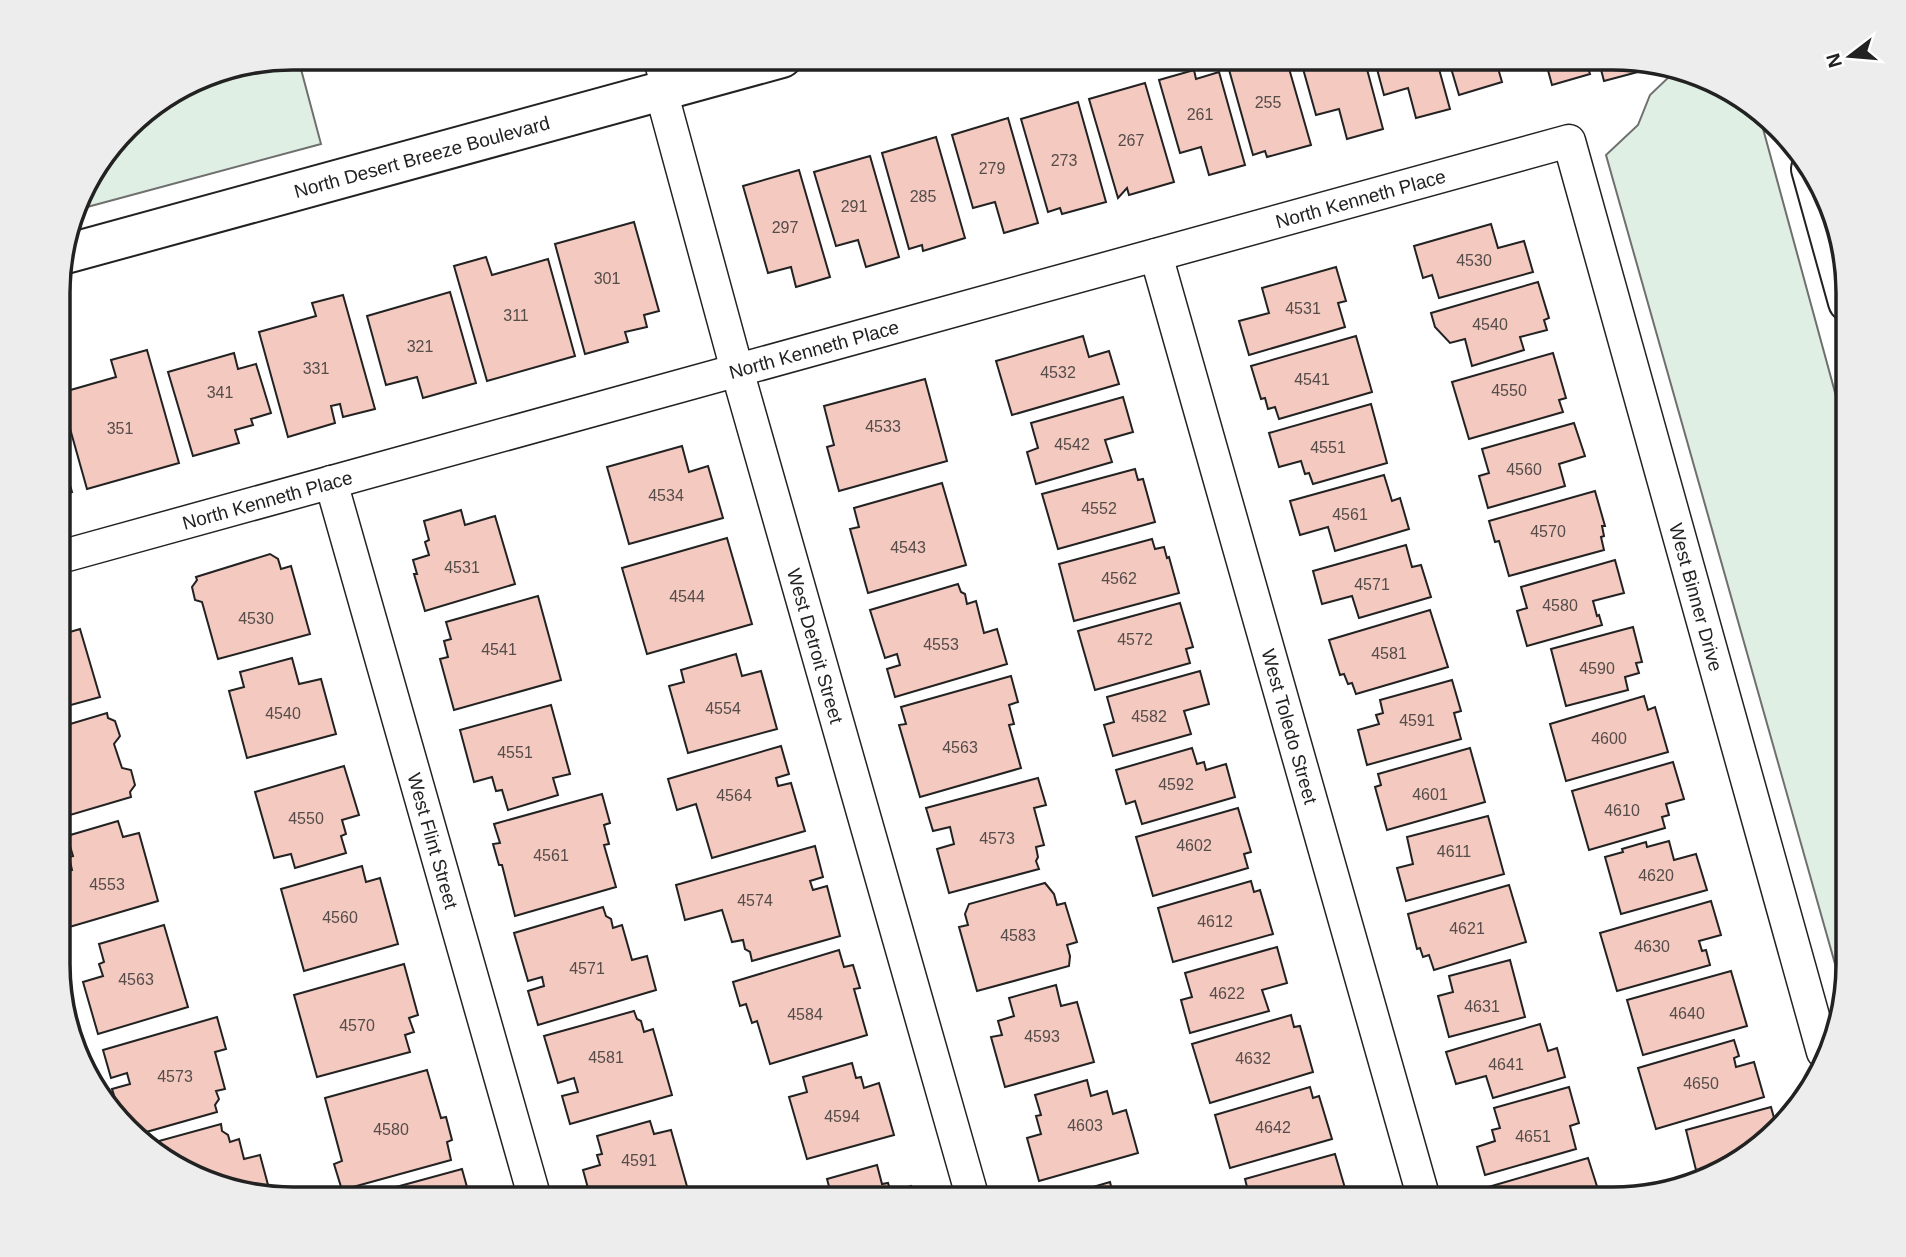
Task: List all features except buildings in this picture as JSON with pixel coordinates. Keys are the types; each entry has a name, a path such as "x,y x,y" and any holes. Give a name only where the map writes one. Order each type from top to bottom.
{"street":[{"name":"North Desert Breeze Boulevard","path":"75,251 656,74 688,70"},
{"name":"West Detroit Street","path":"656,74 737,370 970,1187"},
{"name":"North Kenneth Place","path":"70,554 1569,141"},
{"name":"West Binner Drive","path":"1569,141 1821,1043"},
{"name":"West Toledo Street","path":"1156,255 1421,1187"},
{"name":"West Flint Street","path":"331,482 532,1187"}],"green space":[{"path":"301,70 321,144 88,207 108,169 125,146 146,125 195,93 236,78 264,72"},
{"path":"1668,78 1684,82 1737,108 1763,128 1836,396 1836,967 1606,155 1638,125 1650,95"}]}
